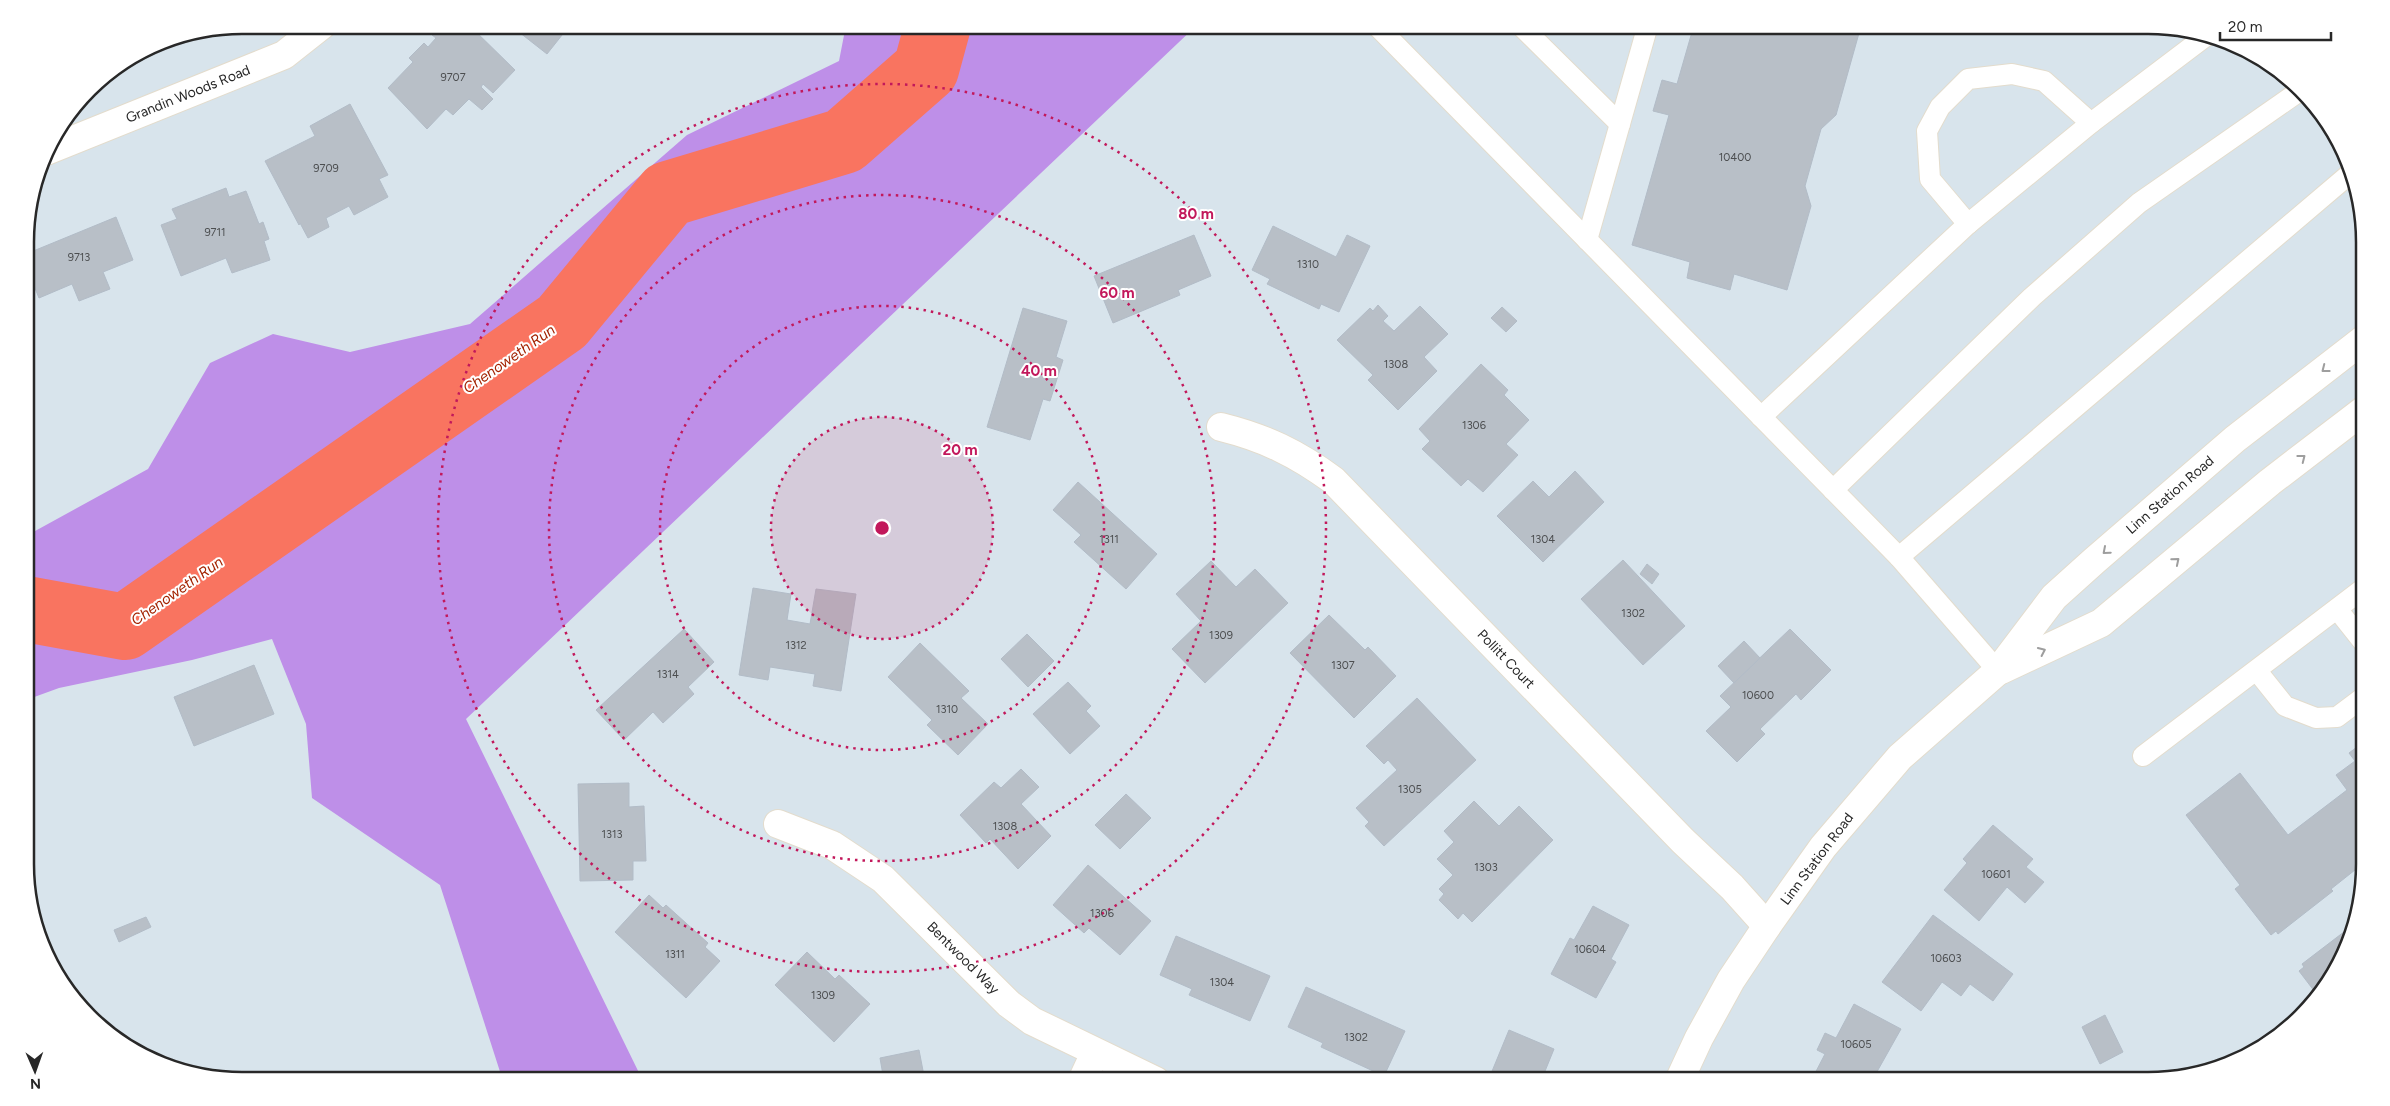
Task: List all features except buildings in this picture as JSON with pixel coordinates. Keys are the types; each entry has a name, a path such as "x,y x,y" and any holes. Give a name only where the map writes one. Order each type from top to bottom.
{"street":[{"name":"Grandin Woods Road","path":"57,147 284,56 311,34"},
{"name":"Linn Station Road","path":"1683,1072 1699,1038 1731,980 1767,926 1823,847 1900,757 1998,671 2054,597 2087,567 2235,439 2356,345"},
{"name":"Linn Station Road","path":"1998,671 2101,623 2270,482 2356,416"},
{"name":"Pollitt Court","path":"1221,427 1257,436 1310,463 1332,480 1676,834 1732,887 1767,926"},
{"name":"Bentwood Way","path":"778,824 832,845 883,879 1009,1004 1032,1021 1136,1072"},
{"path":"1086,1072 1094,1053"}],"lane":[{"path":"1385,34 1899,557 1998,671"},
{"path":"1529,34 1620,124"},
{"path":"1587,240 1645,34"},
{"path":"1761,417 1968,224 2091,123 2200,41"},
{"path":"1968,224 1930,179 1927,131 1940,107 1968,79 2012,74 2044,81 2091,123"},
{"path":"1833,490 2032,297 2139,203 2295,95"},
{"path":"1899,557 2346,177"},
{"path":"2143,756 2257,672 2356,594"},
{"path":"2337,609 2356,633"},
{"path":"2257,672 2285,706 2316,718 2337,717 2356,702"}],"shaded area":[{"path":"844,34 1188,34 466,719 639,1072 500,1072 440,885 312,798 306,724 272,639 192,660 59,688 34,697 34,532 148,469 210,363 273,334 350,352 470,324 687,135 839,61"}],"waterway":[{"name":"Chenoweth Run","path":"34,610 125,627 562,322 668,194 844,141 926,69 936,34"}]}
